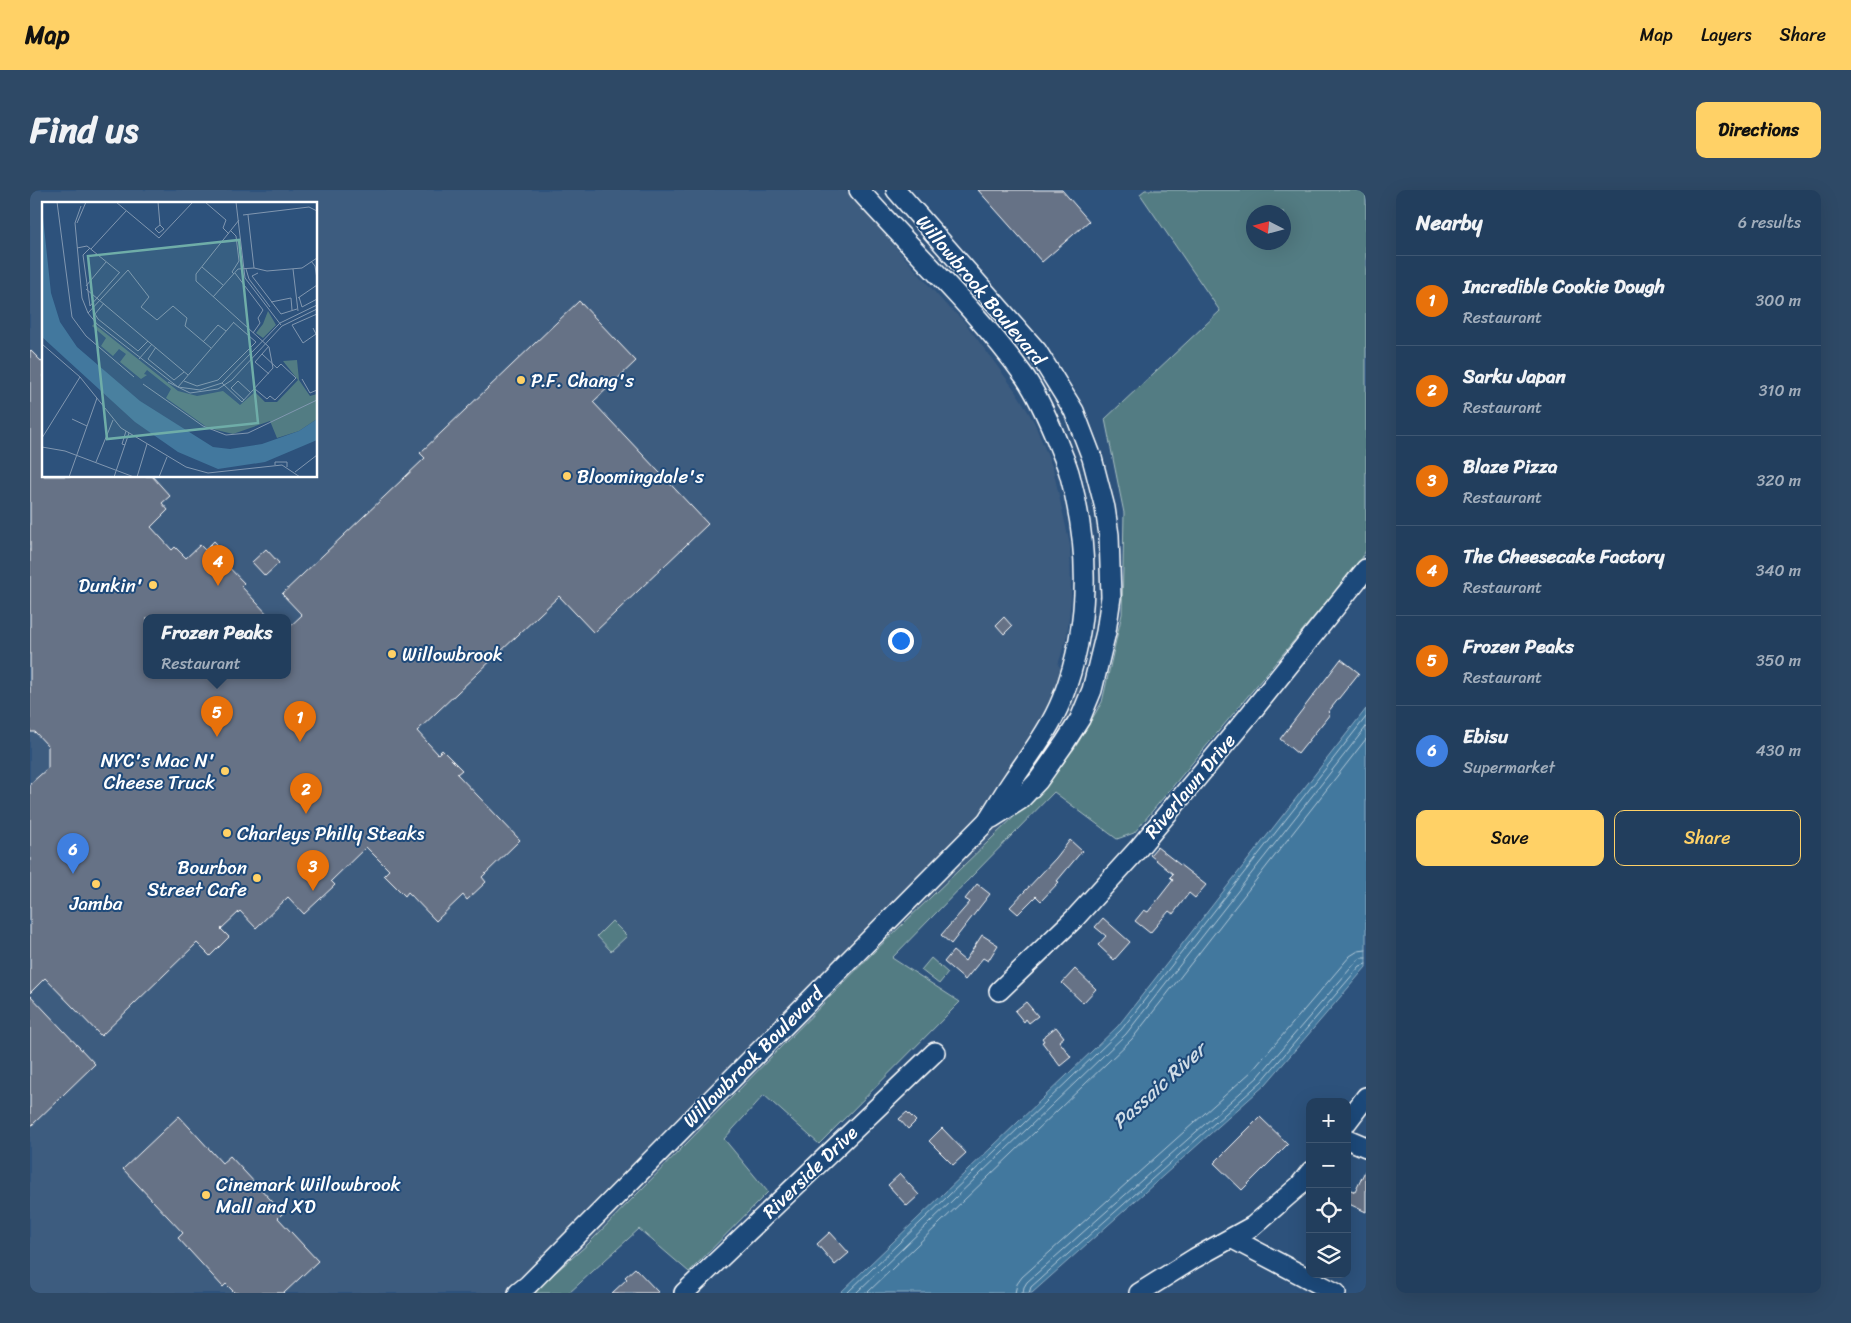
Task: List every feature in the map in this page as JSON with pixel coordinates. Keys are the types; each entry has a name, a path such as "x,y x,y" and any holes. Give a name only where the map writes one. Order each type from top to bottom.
{"street":[{"name":"Willowbrook Boulevard","path":"518,1293 987,821 1041,741 1061,700 1071,671 1079,641 1085,587 1084,559 1077,504 1070,474 1051,426 1025,377 977,318 859,190"},
{"name":"Willowbrook Boulevard","path":"896,190 1037,351 1074,411 1092,458 1105,508 1109,535 1111,597 1106,632 1092,690 1080,719 1038,781 1020,800 987,821"},
{"name":"Riverlawn Drive","path":"999,991 1075,918 1138,849 1245,720 1366,569"},
{"name":"Riverside Drive","path":"684,1293 935,1052"},
{"path":"1351,1117 1366,1097"},
{"path":"1351,1141 1366,1147"},
{"path":"1139,1293 1253,1226 1299,1186 1306,1177"},
{"path":"1231,1238 1336,1293"}],"shaded area":[{"path":"30,190 846,190 945,304 963,320 1017,393 1034,422 1053,469 1070,545 1071,597 1067,635 1058,665 1102,702 1076,746 1048,784 875,951 588,1244 532,1293 30,1293"}],"green space":[{"path":"1145,190 1366,190 1366,550 1361,560 1134,833 1117,839 1054,792 892,958 960,1002 819,1144 764,1095 724,1139 768,1192 689,1272 639,1229 569,1293 532,1293 588,1244 875,951 1048,784 1076,746 1102,702 1122,614 1124,513 1105,419 1220,311 1140,194"},
{"path":"612,921 627,936 611,951 597,936"},
{"path":"931,958 948,973 939,984 921,970"}],"water":[{"name":"Passaic River","path":"1366,709 1366,967 1266,1084 1032,1293 840,1293 1118,1026"}],"building":[{"path":"978,190 1062,190 1089,221 1042,262"},
{"name":"Willowbrook","path":"579,301 636,361 593,402 708,524 594,633 559,596 417,731 438,754 442,750 462,770 457,774 520,840 482,877 486,882 467,900 463,895 436,921 408,892 405,896 384,875 389,870 366,847 331,881 335,885 304,914 288,897 256,928 240,911 221,929 229,937 210,956 197,943 101,1036 45,978 30,993 30,784 48,768 48,746 35,732 30,732 30,350 42,362 42,478 154,478 170,496 162,503 168,510 151,527 172,550 175,547 186,558 200,545 205,550 214,541 225,552 219,557 244,583 241,586 267,614 143,614 143,679 291,679 291,625 302,615 282,594 425,458 420,453"},
{"path":"266,549 279,563 265,576 252,562"},
{"path":"1004,617 1012,626 1004,634 996,625"},
{"path":"1341,659 1359,673 1298,754 1280,739"},
{"path":"1070,840 1082,851 1057,881 1059,882 1041,901 1036,896 1018,914 1010,907 1056,858"},
{"path":"1157,847 1206,885 1195,898 1189,893 1173,914 1169,911 1150,933 1135,921 1144,910 1148,912 1173,880 1170,877 1173,874 1150,855"},
{"path":"977,884 990,894 951,944 941,935 970,902 965,899"},
{"path":"1103,918 1130,942 1114,960 1098,945 1106,936 1095,927"},
{"path":"982,935 998,945 988,961 983,958 965,980 944,962 953,951 965,961"},
{"path":"1075,969 1096,989 1083,1003 1062,983"},
{"path":"30,995 95,1064 30,1127"},
{"path":"1026,1002 1038,1016 1029,1023 1026,1019 1024,1022 1015,1011"},
{"path":"1056,1027 1064,1037 1059,1041 1071,1057 1060,1066 1042,1042 1044,1041 1042,1038"},
{"path":"907,1112 916,1121 908,1129 899,1119"},
{"name":"Cinemark Willowbrook Mall and XD","path":"179,1116 222,1163 230,1156 283,1213 278,1218 318,1261 284,1293 235,1293 226,1284 223,1287 178,1238 183,1233 123,1169"},
{"path":"1260,1117 1288,1144 1242,1190 1214,1163"},
{"path":"942,1128 966,1153 953,1165 929,1141"},
{"path":"1366,1169 1366,1212 1351,1205 1351,1190 1355,1192"},
{"path":"900,1174 919,1195 907,1206 888,1185"},
{"path":"830,1232 849,1253 835,1265 817,1244"},
{"path":"635,1268 659,1293 612,1293 627,1279 625,1277"}],"place":[{"name":"P.F. Chang's","path":"521,380"},
{"name":"Bloomingdale's","path":"567,476"},
{"name":"Dunkin'","path":"153,585"},
{"name":"The Cheesecake Factory","path":"218,586"},
{"name":"Willowbrook","path":"392,654"},
{"name":"Frozen Peaks","path":"217,737"},
{"name":"Incredible Cookie Dough","path":"300,742"},
{"name":"NYC's Mac N' Cheese Truck","path":"225,771"},
{"name":"Sarku Japan","path":"306,814"},
{"name":"Charleys Philly Steaks","path":"227,833"},
{"name":"Ebisu","path":"73,874"},
{"name":"Bourbon Street Cafe","path":"257,878"},
{"name":"Jamba","path":"96,884"},
{"name":"Blaze Pizza","path":"313,891"},
{"name":"Cinemark Willowbrook Mall and XD","path":"206,1195"}]}
